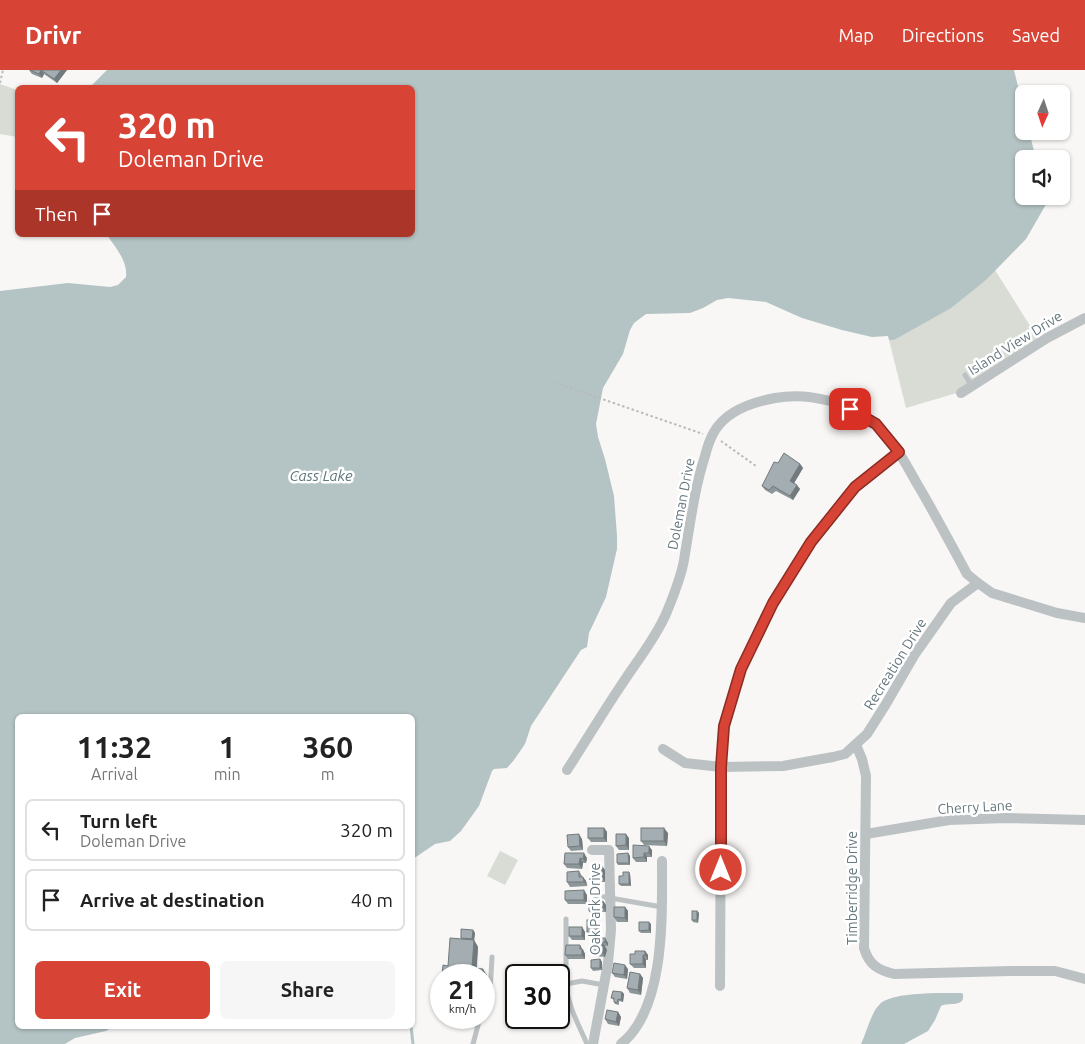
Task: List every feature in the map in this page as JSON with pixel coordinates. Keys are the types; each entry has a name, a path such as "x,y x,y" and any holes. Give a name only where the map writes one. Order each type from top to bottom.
{"street":[{"name":"Island View Drive","path":"961,393 1047,338 1085,318"},
{"name":"Doleman Drive","path":"568,770 666,615 684,562 697,479 712,436 721,422 733,412 769,399 802,396 841,404 876,424 899,452 967,574 978,583"},
{"path":"720,986 721,767 724,726 741,669 773,603 811,542 855,487 899,452"},
{"path":"978,583 992,593 1057,613 1085,618"},
{"name":"Recreation Drive","path":"663,749 686,763 721,767 783,766 833,758 844,754 867,734 915,654 951,603 978,583"},
{"name":"Timberridge Drive","path":"856,745 866,776 864,948 867,957 873,965 882,971 894,974 1055,971 1085,979"},
{"name":"Cherry Lane","path":"866,834 949,820 1006,818 1085,820"},
{"name":"Oak Park Drive","path":"592,850 608,850 611,898 610,938 604,985 593,1044"},
{"path":"621,1044 638,1027 646,1010 653,987 659,948 662,908 662,861"}],"lane":[{"path":"966,375 972,386"},
{"path":"593,895 662,908"},
{"path":"566,919 566,964"},
{"path":"492,957 492,964"},
{"path":"570,983 582,981 604,985"},
{"path":"570,1006 587,1044"},
{"path":"473,1044 477,1029"}],"path":[{"path":"0,83 2,71"},
{"path":"556,383 717,438 756,466"}],"shaded area":[{"path":"0,84 15,89 15,137 0,134"},
{"path":"995,270 1039,340 960,392 906,408 889,340 894,340 986,280"},
{"path":"500,851 518,860 505,885 487,876"}],"water":[{"name":"Cass Lake","path":"107,70 1014,70 1018,85 1015,85 1015,140 1031,140 1034,150 1015,150 1015,205 1046,205 1026,239 986,280 951,308 894,340 889,340 888,336 872,337 842,330 802,318 766,302 728,298 717,300 690,313 646,314 634,323 623,354 603,388 596,424 614,496 617,536 617,549 606,597 589,633 587,647 581,650 531,726 525,744 507,768 494,769 492,771 479,806 461,831 450,841 435,844 415,858 415,714 15,714 15,1029 109,1029 75,1038 65,1044 0,1044 0,291 68,283 110,287 118,285 126,277 125,265 108,237 415,237 415,85 92,85"},
{"path":"961,993 963,998 959,1003 941,1006 928,1031 904,1044 861,1044 874,1013 883,1001 905,995"}],"building":[{"path":"30,70 41,70 39,74"},
{"path":"41,70 61,70 54,79"},
{"path":"784,453 800,464 790,481 797,485 790,496 773,486 769,490 762,486 774,462 778,463"},
{"path":"588,828 604,828 604,838 588,838"},
{"path":"641,828 664,828 664,841 641,841"},
{"path":"579,834 580,846 568,847 567,835"},
{"path":"616,834 626,834 626,845 616,846"},
{"path":"633,845 649,846 649,853 644,853 644,857 633,858"},
{"path":"565,853 584,853 583,859 580,858 579,864 564,864"},
{"path":"628,853 629,863 617,863 617,854"},
{"path":"591,866 602,866 602,878 592,878"},
{"path":"579,871 579,877 583,877 584,882 567,882 567,872"},
{"path":"623,872 629,872 629,884 619,884 619,876 623,876"},
{"path":"584,890 584,900 565,900 565,891"},
{"path":"589,901 603,901 603,907 599,907 599,911 589,911"},
{"path":"614,907 625,907 625,918 614,917"},
{"path":"692,911 697,911 697,920 692,920"},
{"path":"587,920 597,920 597,932 587,932"},
{"path":"639,922 649,922 649,930 639,931"},
{"path":"569,927 582,927 582,936 569,936"},
{"path":"461,929 473,930 472,939 461,938"},
{"path":"450,938 474,940 472,964 448,964"},
{"path":"591,938 605,938 605,942 602,942 602,946 604,946 602,952 591,952"},
{"path":"566,945 580,945 582,955 565,955"},
{"path":"635,951 645,951 643,964 630,964 630,954 635,954"},
{"path":"600,959 600,968 591,968 591,960"},
{"path":"614,963 625,965 624,975 612,973"},
{"path":"630,972 640,974 638,990 627,988"},
{"path":"613,991 622,992 621,1000 618,999 617,1003 614,1002 614,998 611,998"},
{"path":"607,1010 618,1012 616,1022 605,1019"}],"waterway":[{"path":"411,1029 413,1044"}],"route":[{"path":"721,870 721,767 724,726 741,669 773,603 811,542 855,487 899,452 876,424 850,409"}]}
